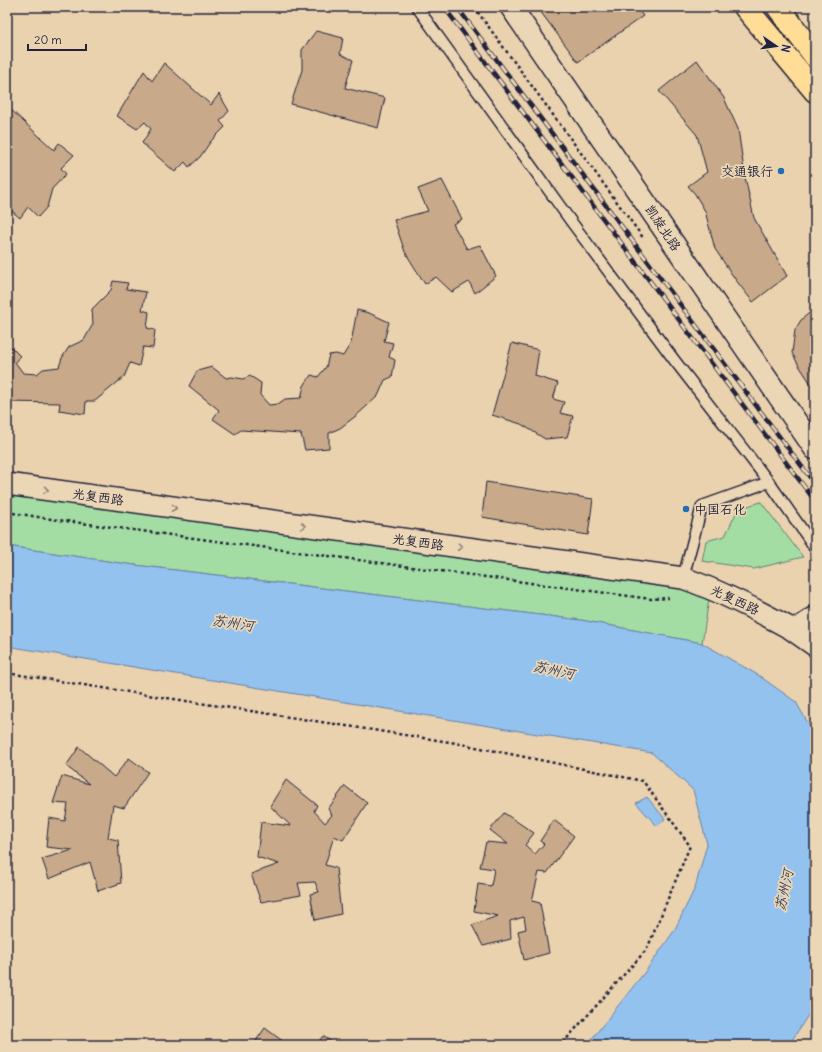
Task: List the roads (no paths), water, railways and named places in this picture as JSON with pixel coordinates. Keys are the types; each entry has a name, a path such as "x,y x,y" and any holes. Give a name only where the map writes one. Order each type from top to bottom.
{"main road":[{"path":"745,7 815,91"},
{"path":"778,7 815,56"},
{"path":"795,631 815,618"},
{"name":"光复西路","path":"795,631 815,645"}],"street":[{"name":"凯旋北路","path":"512,7 815,449"},
{"name":"光复西路","path":"7,484 683,578 714,589 758,610 795,631"}],"lane":[{"path":"417,7 579,232 675,361 769,482 815,548"},
{"path":"683,578 702,506 769,482"}],"water":[{"name":"苏州河","path":"7,546 127,564 581,620 702,643 758,675 796,702 815,736 815,1004 789,1045 587,1045 648,968 674,931 695,888 707,844 693,790 652,753 7,646"},
{"path":"647,797 665,819 657,826 636,803"}],"railway":[{"path":"444,7 815,501"},
{"path":"457,7 815,484"}],"place":[{"name":"交通银行","path":"781,171"},
{"name":"中国石化","path":"686,509"}]}
